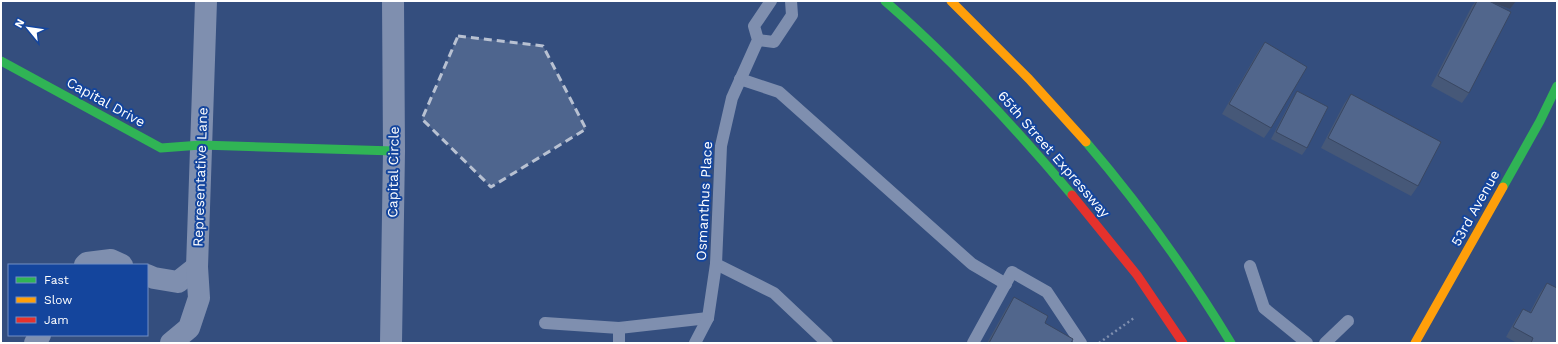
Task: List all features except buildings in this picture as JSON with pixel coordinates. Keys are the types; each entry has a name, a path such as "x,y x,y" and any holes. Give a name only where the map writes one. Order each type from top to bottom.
{"main road":[{"name":"65th Street Expressway","path":"885,1 949,58 1014,127 1080,203 1129,265 1183,343"},
{"path":"951,1 998,45 1116,177 1207,301 1232,343"},
{"name":"Capital Drive","path":"1,61 161,148 202,145 394,151"},
{"name":"53rd Avenue","path":"1415,343 1540,121 1557,86"}],"street":[{"name":"Representative Lane","path":"171,343 189,328 199,298 197,267 206,1"},
{"name":"Capital Circle","path":"391,343 394,151 393,1"},
{"path":"86,264 111,260 120,264"},
{"path":"148,275 154,278 178,282 197,267"}],"lane":[{"name":"Osmanthus Place","path":"695,343 708,318 716,264 721,146 732,98 758,40 754,26 771,1"},
{"path":"758,40 774,42 792,15 791,1 782,1"},
{"path":"740,79 779,92 972,264 1006,284"},
{"path":"716,264 774,293 827,343"},
{"path":"1250,266 1264,308 1307,343"},
{"path":"973,343 1012,272 1047,292 1081,343"},
{"path":"545,324 619,328 708,318"},
{"path":"1325,343 1348,321"},
{"path":"619,328 619,343"}],"path":[{"path":"1099,343 1134,318"}],"highlighted area":[{"path":"458,36 543,46 586,129 491,187 422,119"}],"traffic: fast":[{"path":"885,1 959,70 1028,144 1072,195"},
{"path":"1,61 161,148 201,145 394,151"},
{"path":"1503,187 1540,121 1557,86"},
{"path":"1086,142 1163,240 1198,290 1231,343"}],"traffic: slow":[{"path":"951,1 1029,79 1086,142"},
{"path":"1415,343 1503,187"}],"traffic: jam":[{"path":"1072,195 1137,275 1183,343"}]}
